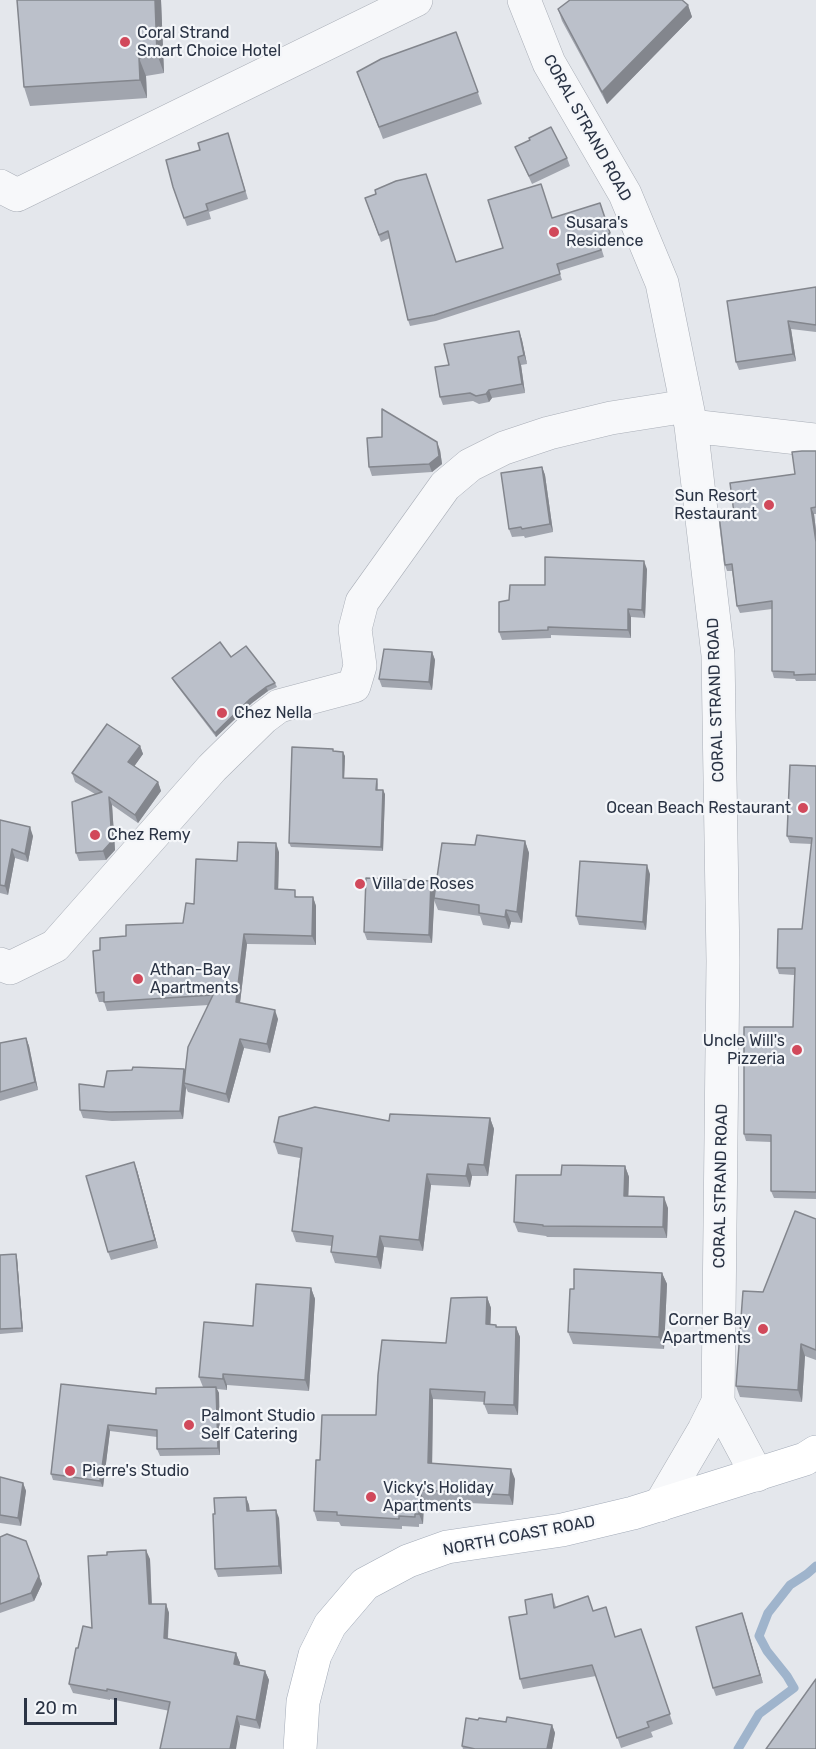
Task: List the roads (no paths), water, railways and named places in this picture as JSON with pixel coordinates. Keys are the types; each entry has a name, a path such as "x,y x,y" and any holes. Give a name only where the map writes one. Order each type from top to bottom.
{"main road":[{"name":"NORTH COAST ROAD","path":"300,1749 303,1702 315,1655 330,1625 365,1584 408,1561 447,1547 562,1530 633,1514 805,1459 816,1452"}],"street":[{"path":"0,186 17,195 416,0"},
{"name":"CORAL STRAND ROAD","path":"524,0 549,63 625,194 662,283 689,416 718,655 723,962 718,1402 660,1505"},
{"path":"0,964 10,968 55,946 212,768 263,718 279,706 354,686 360,666 355,629 362,602 445,486 470,465 504,448 549,433 611,418 689,416 816,441"},
{"name":"CORAL STRAND ROAD","path":"718,1402 757,1475"}],"waterway":[{"path":"738,1749 759,1714 794,1688 759,1636 768,1613 790,1585 816,1566"}],"place":[{"name":"Coral Strand Smart Choice Hotel","path":"125,42"},
{"name":"Susara's Residence","path":"554,232"},
{"name":"Sun Resort Restaurant","path":"769,505"},
{"name":"Chez Nella","path":"222,713"},
{"name":"Ocean Beach Restaurant","path":"803,808"},
{"name":"Chez Remy","path":"95,835"},
{"name":"Villa de Roses","path":"360,884"},
{"name":"Athan-Bay Apartments","path":"138,979"},
{"name":"Uncle Will's Pizzeria","path":"797,1050"},
{"name":"Corner Bay Apartments","path":"763,1329"},
{"name":"Palmont Studio Self Catering","path":"189,1425"},
{"name":"Pierre's Studio","path":"70,1471"},
{"name":"Vicky's Holiday Apartments","path":"371,1497"}]}
